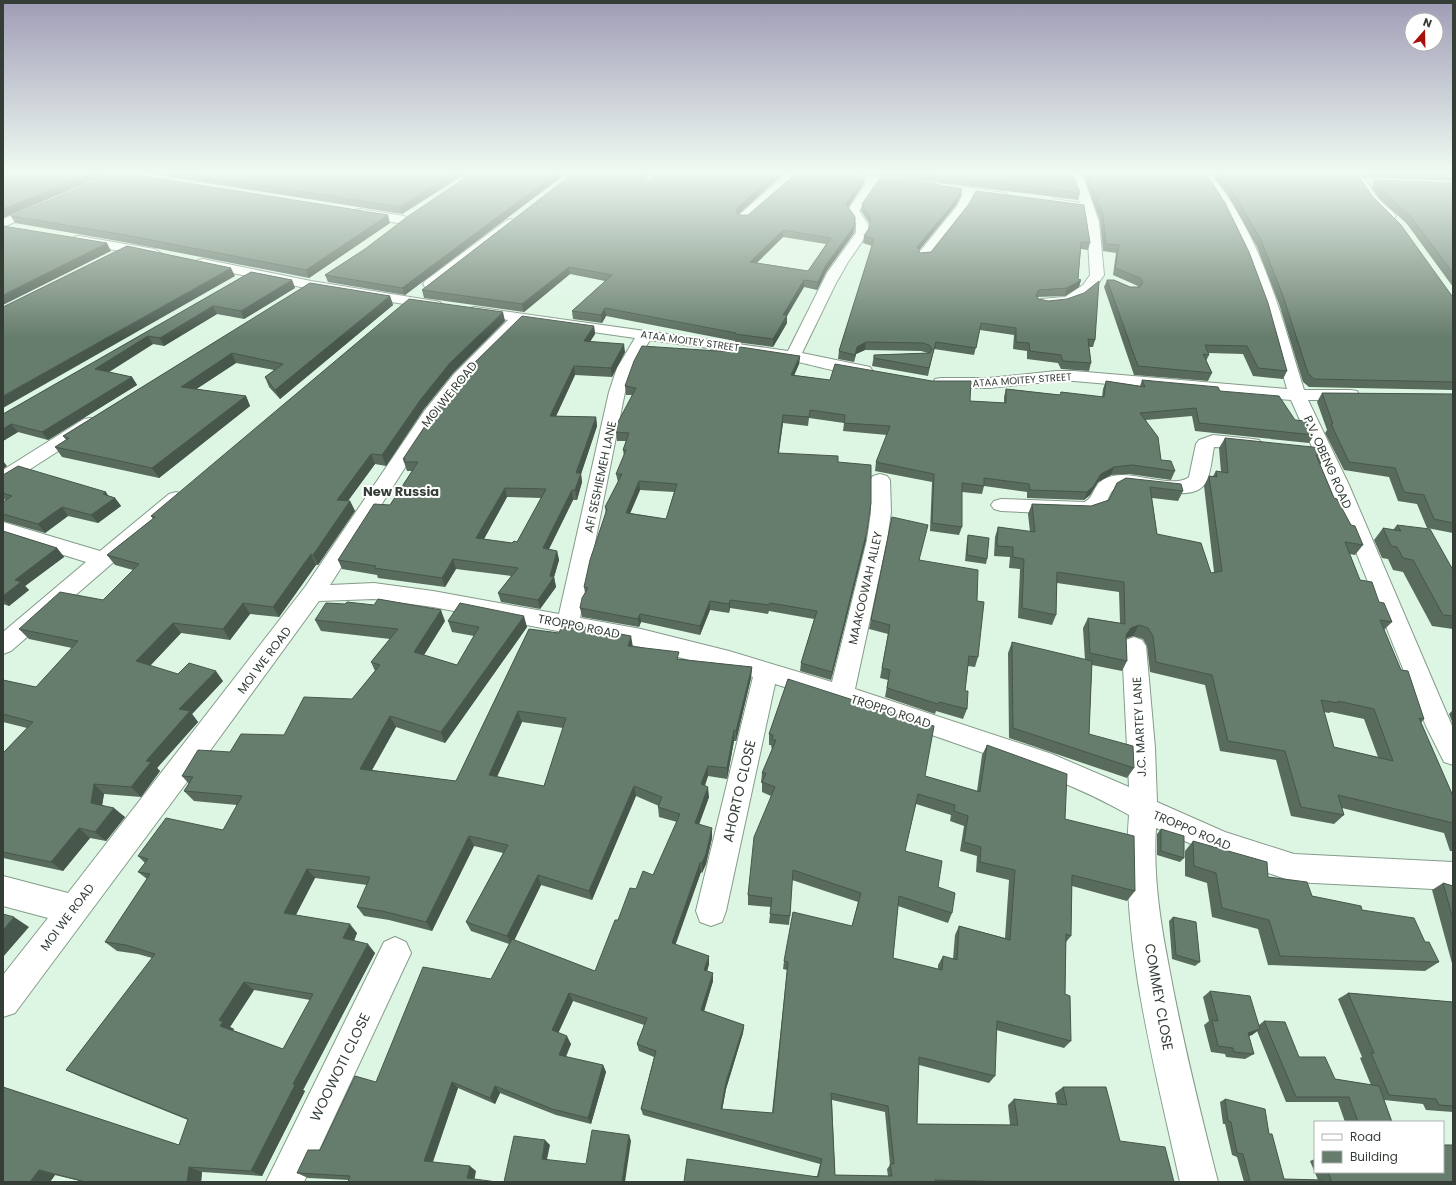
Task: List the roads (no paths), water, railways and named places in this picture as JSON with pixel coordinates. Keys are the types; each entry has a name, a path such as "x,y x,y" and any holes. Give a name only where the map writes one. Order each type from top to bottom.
{"street":[{"path":"5,227 25,231"},
{"path":"386,234 395,227"},
{"path":"391,317 476,248 504,227"},
{"path":"793,356 826,284 844,257 860,237 863,227"},
{"path":"924,255 946,227"},
{"path":"1042,302 1068,301 1088,288 1097,275 1095,238 1093,227"},
{"name":"P.V. OBENG ROAD","path":"1239,227 1257,266 1269,298 1297,395 1378,577 1438,726 1453,754"},
{"path":"62,237 167,256"},
{"path":"108,259 129,248"},
{"path":"190,260 311,285 445,307"},
{"path":"231,285 252,272"},
{"path":"292,297 330,273"},
{"path":"1097,275 1112,280"},
{"name":"ATAA MOITEY STREET","path":"460,309 793,356 831,365 869,366"},
{"name":"MOI WE ROAD","path":"3,1001 72,909 192,755 313,594 431,414 460,377 520,317"},
{"name":"AFI SESHIEMEH LANE","path":"568,623 617,392 625,368 645,335"},
{"name":"ATAA MOITEY STREET","path":"923,381 989,383 1056,376 1074,376 1297,395 1367,395"},
{"path":"3,478 103,415"},
{"path":"1001,505 1086,509 1096,505 1105,486 1121,480 1172,486 1190,486 1198,480 1205,444 1213,440 1271,446"},
{"path":"1301,449 1323,452"},
{"name":"MAAKOOWAH ALLEY","path":"841,695 879,526 881,512 880,480"},
{"path":"3,645 191,486"},
{"path":"3,529 103,560"},
{"name":"TROPPO ROAD","path":"313,594 374,591 433,599 648,639 729,660 841,695 1052,765 1110,790 1143,809 1221,844 1294,868 1453,876"},
{"name":"J.C. MARTEY LANE","path":"1134,646 1142,751 1143,809"},
{"name":"AHORTO CLOSE","path":"711,911 766,672"},
{"name":"COMMEY CLOSE","path":"1143,809 1140,847 1141,872 1154,980 1199,1182"},
{"path":"3,891 72,909"},
{"name":"WOOWOTI CLOSE","path":"285,1182 395,953"}],"district":[{"name":"New Russia","path":"401,491"}]}
